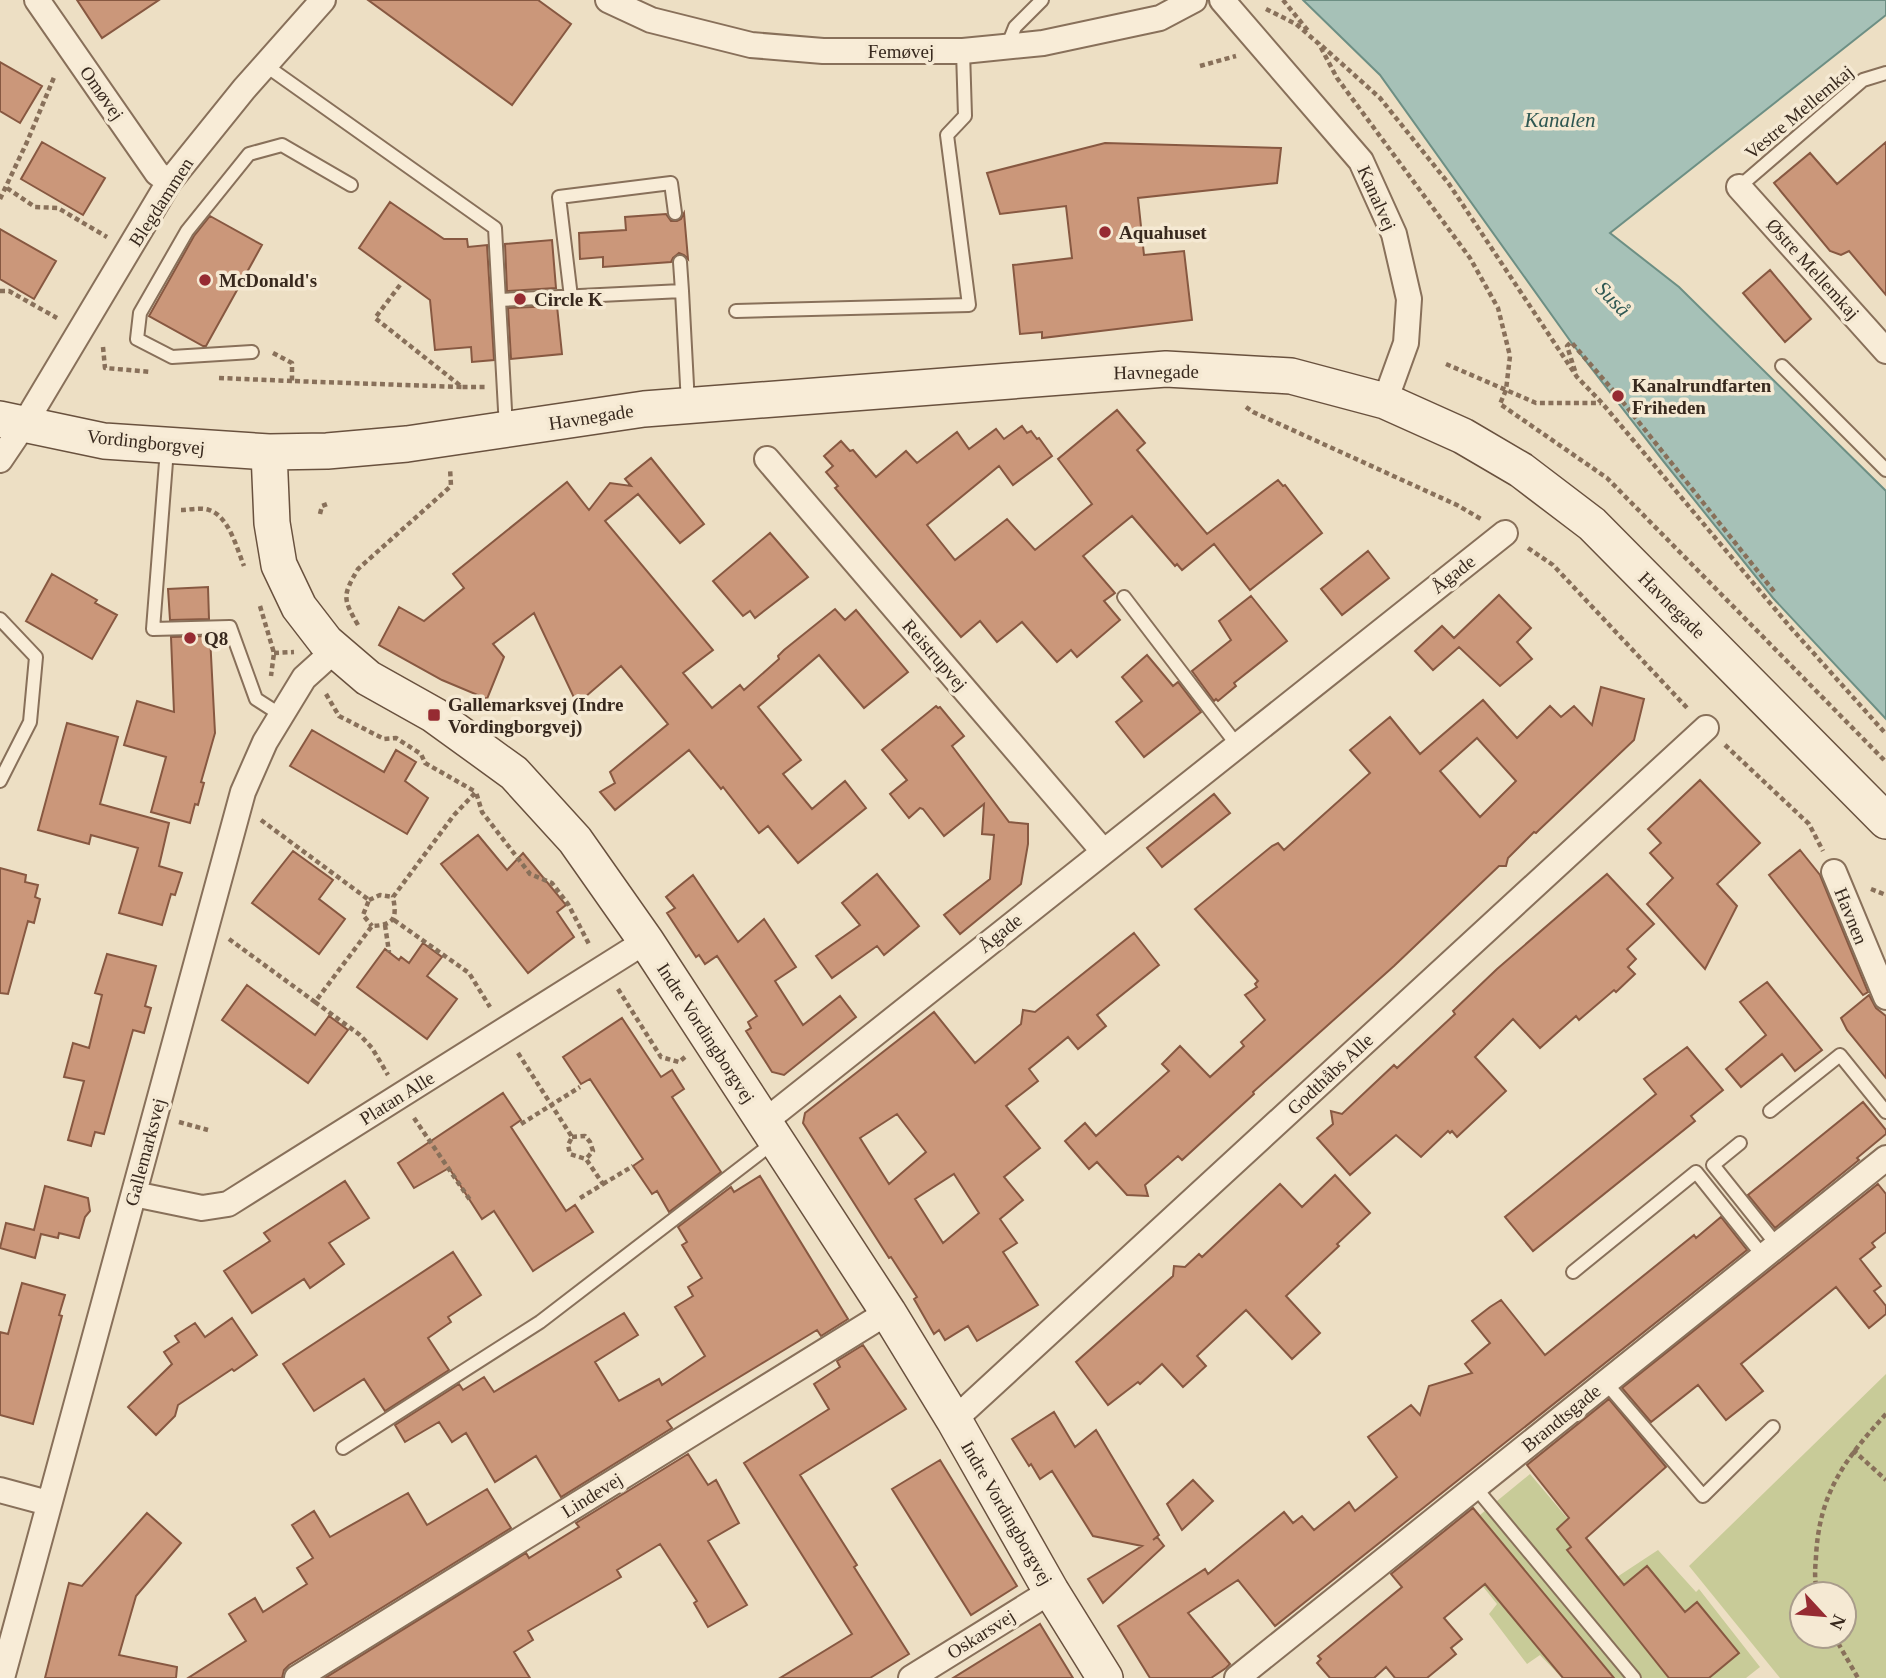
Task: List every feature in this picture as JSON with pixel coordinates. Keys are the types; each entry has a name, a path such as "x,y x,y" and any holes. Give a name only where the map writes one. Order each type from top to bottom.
{"main road":[{"name":"Havnegade","path":"269,452 354,449 644,409 1166,369 1291,376 1385,401 1462,436 1521,470 1592,524 1886,821"},
{"name":"Vordingborgvej","path":"8,416 104,441 269,452"},
{"name":"Indre Vordingborgvej","path":"269,452 272,523 279,565 299,607 326,642 368,678 435,715 513,774 576,840 646,941 888,1312 1105,1678"}],"street":[{"name":"Omøvej","path":"37,0 157,173 169,182"},
{"name":"Blegdammen","path":"0,460 8,416 129,249 169,182 265,65 323,0"},
{"name":"Femøvej","path":"608,0 651,20 751,45 823,51 963,51 1043,43 1160,18 1194,0"},
{"name":"Kanalvej","path":"1222,0 1361,160 1394,234 1409,299 1406,343 1385,401"},
{"name":"Østre Mellemkaj","path":"1739,187 1886,351"},
{"name":"Reistrupvej","path":"767,459 1103,851"},
{"name":"Ågade","path":"770,1131 1103,851 1505,533"},
{"name":"Gallemarksvej","path":"2,1678 243,792 265,742 271,709 337,649"},
{"name":"Godthåbs Alle","path":"954,1420 1706,728"},
{"name":"Havnen","path":"1833,872 1886,998"},
{"name":"Platan Alle","path":"134,1194 202,1208 228,1204 646,941"},
{"name":"Brandtsgade","path":"1237,1678 1886,1158"},
{"name":"Lindevej","path":"297,1678 888,1312"},
{"path":"0,1490 48,1503"},
{"name":"Oskarsvej","path":"911,1678 1051,1591"}],"lane":[{"path":"1007,47 1015,27 1042,0"},
{"path":"736,311 969,305 947,135 965,116 963,51"},
{"path":"265,65 495,228 506,430"},
{"name":"Vestre Mellemkaj","path":"1739,187 1863,80 1886,74"},
{"path":"252,352 172,357 137,339 140,313 187,231 249,154 282,145 351,185"},
{"path":"570,296 559,197 671,183 675,213"},
{"path":"680,262 688,406"},
{"path":"499,300 682,291"},
{"path":"1782,366 1886,470"},
{"path":"167,445 153,629 230,627 256,699 271,709"},
{"path":"1124,597 1237,745"},
{"path":"0,618 36,657 30,722 0,781"},
{"path":"1770,1111 1840,1055 1886,1112"},
{"path":"343,1448 540,1322 770,1131"},
{"path":"1740,1143 1713,1165 1770,1251"},
{"path":"1573,1272 1696,1172 1770,1251"},
{"path":"1606,1382 1703,1496 1773,1427"},
{"path":"1475,1487 1633,1678"}],"path":[{"path":"1283,0 1320,44 1337,78 1470,258 1498,308 1510,356 1506,390 1500,404 1607,478 1886,762"},
{"path":"1257,4 1296,24 1380,98 1449,184 1577,377 1602,403 1791,628 1886,734"},
{"path":"0,199 68,44"},
{"path":"1200,66 1264,48"},
{"path":"7,188 35,208 58,208 129,249"},
{"path":"400,285 375,318 462,387"},
{"path":"0,292 9,291 61,320 57,327"},
{"path":"1577,377 1567,346 1571,342 1618,396 1776,594"},
{"path":"268,350 292,363 292,381 503,386"},
{"path":"1446,364 1536,402 1602,403"},
{"path":"1243,404 1253,412 1457,505 1553,565 1706,728 1809,824 1833,872 1886,895"},
{"path":"449,438 451,486 358,569 348,586 330,703 339,716 384,739 396,738 421,754 425,763 476,792 482,812 530,874 552,883 568,904 583,934 661,1057 679,1062 710,1038"},
{"path":"320,514 321,506 330,503"},
{"path":"162,510 209,510 220,517 230,531 244,567"},
{"path":"259,602 274,653 271,709"},
{"path":"372,926 385,926 394,920 396,912 393,897 454,815 476,792 495,760"},
{"path":"237,814 263,821 369,900"},
{"path":"372,926 363,915 369,900 380,895 393,897"},
{"path":"394,920 469,973 572,1137"},
{"path":"204,934 231,939 315,1002 372,926"},
{"path":"385,926 389,952"},
{"path":"522,1124 580,1087"},
{"path":"572,1137 585,1136 590,1142 593,1151 586,1159"},
{"path":"572,1137 568,1145 570,1154 586,1159 603,1184"},
{"path":"577,1200 633,1166"},
{"path":"1814,1580 1817,1529 1835,1479 1853,1450 1886,1414"},
{"path":"1853,1450 1886,1480"},
{"path":"1841,1650 1858,1678"}],"green space":[{"path":"1886,1374 1886,1678 1780,1678 1689,1566"},
{"path":"1530,1474 1617,1577 1658,1550 1696,1592 1699,1589 1760,1667 1746,1678 1562,1678 1540,1655 1527,1664 1489,1614 1497,1604 1447,1542"}],"water":[{"name":"Kanalen","path":"1303,0 1886,0 1886,15 1610,233 1679,287 1886,491 1886,719 1773,598 1664,462 1571,342 1380,75"}],"building":[{"path":"77,0 159,0 102,38"},
{"path":"368,0 538,0 571,24 512,105"},
{"path":"0,62 42,86 20,123 0,111"},
{"path":"42,142 105,178 83,215 21,179"},
{"path":"1886,142 1886,295 1849,251 1841,255 1830,251 1774,183 1810,153 1837,184"},
{"name":"Aquahuset","path":"1105,143 1281,148 1277,183 1138,198 1144,255 1184,251 1192,320 1042,338 1042,332 1020,334 1013,265 1072,258 1066,206 1000,214 987,173"},
{"path":"390,202 444,239 467,239 468,247 487,245 494,360 472,362 471,347 435,350 430,300 359,248"},
{"path":"684,213 688,259 679,253 671,262 603,267 603,257 580,259 579,233 626,230 625,217 666,214 671,221 677,221"},
{"name":"McDonald's","path":"210,216 262,245 206,346 203,346 149,316 194,236"},
{"path":"0,229 56,261 34,299 0,279"},
{"path":"552,240 556,288 507,291 505,244"},
{"path":"1770,270 1811,319 1785,342 1743,293"},
{"path":"557,306 562,354 511,359 508,308"},
{"path":"1117,410 1145,443 1137,450 1207,534 1278,480 1285,485 1322,533 1250,590 1214,544 1182,570 1177,564 1175,566 1132,516 1083,556 1115,593 1104,601 1120,620 1077,657 1071,650 1057,662 1022,622 997,642 980,621 961,637 835,488 838,486 826,472 833,466 824,456 841,441 850,451 853,450 876,477 906,451 917,463 957,432 969,449 996,429 1004,439 1022,426 1027,433 1031,431 1039,438 1052,456 1013,485 999,466 927,525 955,560 1007,519 1035,550 1092,504 1058,459"},
{"path":"651,458 704,524 680,543 638,494 605,521 713,650 683,673 712,708 740,685 744,690 779,659 778,656 784,650 835,609 845,620 856,610 908,672 864,708 819,655 758,707 801,760 783,774 812,809 845,781 866,808 798,863 768,826 759,833 723,787 721,789 689,750 615,810 600,792 615,783 610,772 668,724 621,666 577,704 534,613 493,644 504,657 487,699 442,680 379,645 399,607 424,621 464,588 453,574 567,482 589,510 610,483 631,486 625,479"},
{"path":"770,533 808,577 755,618 750,611 743,616 713,581"},
{"path":"1368,551 1389,578 1342,615 1321,589"},
{"path":"52,574 117,615 92,659 26,621"},
{"path":"208,587 209,619 170,620 168,589"},
{"path":"1499,595 1531,628 1517,642 1532,659 1500,686 1459,647 1433,670 1415,651 1442,626 1454,638"},
{"path":"1251,596 1287,641 1234,683 1236,686 1218,701 1214,701 1192,671 1231,640 1219,621"},
{"path":"210,636 215,733 201,782 204,783 198,805 195,804 190,823 151,812 166,757 124,745 137,701 174,712 171,637"},
{"path":"1147,655 1173,686 1178,682 1201,712 1144,757 1116,722 1142,701 1122,677"},
{"path":"1601,687 1644,699 1634,740 1534,832 1508,858 1506,866 1499,866 1182,1160 1178,1156 1145,1185 1148,1196 1127,1195 1097,1162 1089,1169 1065,1141 1085,1123 1096,1136 1169,1071 1162,1064 1180,1046 1210,1077 1244,1046 1241,1042 1265,1020 1245,995 1257,987 1255,984 1258,981 1195,909 1272,846 1278,843 1284,850 1370,773 1350,750 1390,717 1420,754 1483,700 1517,738 1550,706 1561,717 1574,706 1592,725","holes":["1477,738 1516,781 1480,817 1440,771"]},
{"path":"936,706 940,707 964,736 952,746 1009,822 1028,824 1028,844 1021,884 960,934 944,915 990,879 994,835 982,834 984,804 944,836 923,809 920,808 909,818 890,794 907,780 882,750"},
{"path":"67,723 118,737 100,804 169,823 159,866 182,873 175,895 171,894 162,925 119,913 138,848 91,835 89,844 38,830"},
{"path":"312,730 384,772 396,750 416,762 405,781 428,798 407,834 290,766"},
{"path":"1700,780 1760,843 1717,884 1737,906 1705,969 1647,904 1673,878 1650,853 1661,843 1648,829"},
{"path":"1214,794 1230,813 1162,867 1147,848"},
{"path":"478,835 507,870 523,853 566,905 557,912 574,937 528,973 441,864"},
{"path":"1800,850 1820,875 1868,992 1863,995 1769,875"},
{"path":"293,851 333,880 319,899 345,919 319,954 252,903"},
{"path":"0,868 26,875 25,882 38,885 35,897 40,899 34,923 28,921 8,994 0,993"},
{"path":"877,874 919,926 884,955 877,946 832,978 816,956 860,925 842,903"},
{"path":"1607,874 1654,924 1627,949 1636,959 1628,967 1635,974 1579,1020 1576,1016 1540,1048 1513,1019 1475,1057 1506,1091 1457,1137 1452,1131 1448,1131 1421,1157 1396,1135 1350,1175 1317,1138 1333,1124 1331,1111 1342,1114 1394,1065 1397,1068 1455,1014 1453,1011 1497,969"},
{"path":"693,875 738,942 764,919 796,967 775,981 803,1025 840,996 856,1017 784,1075 772,1072 746,1031 751,1028 748,1022 757,1016 717,956 705,964 699,955 696,957 667,913 675,908 666,897"},
{"path":"1134,933 1159,965 1097,1015 1106,1026 1078,1049 1068,1037 1029,1069 1038,1081 1006,1106 1040,1148 1004,1177 1023,1200 1000,1219 1017,1243 1003,1252 1038,1305 977,1341 968,1326 945,1340 939,1330 934,1334 914,1299 917,1297 803,1123 805,1113 934,1012 975,1063 1021,1024 1023,1010 1035,1012","holes":["897,1114 926,1152 889,1184 860,1138","954,1174 979,1213 943,1243 915,1199"]},
{"path":"423,943 442,957 427,976 457,999 427,1039 357,987 385,949 399,960 401,957 409,963"},
{"path":"107,954 156,966 145,1006 151,1008 144,1033 133,1030 104,1134 95,1132 91,1146 68,1140 84,1081 64,1077 73,1043 89,1048 102,995 95,993"},
{"path":"1767,982 1822,1050 1795,1071 1782,1054 1741,1087 1726,1069 1766,1035 1740,1002"},
{"path":"247,985 315,1035 329,1016 348,1030 308,1083 222,1020"},
{"path":"1869,995 1876,1008 1886,1016 1886,1078 1847,1030 1841,1018"},
{"path":"622,1018 661,1077 672,1070 684,1089 672,1097 721,1172 669,1212 657,1191 652,1194 633,1166 643,1159 590,1079 581,1084 563,1057"},
{"path":"1687,1047 1723,1090 1691,1116 1695,1121 1533,1251 1505,1217 1656,1094 1644,1079"},
{"path":"503,1093 521,1120 511,1127 566,1211 575,1205 593,1232 533,1271 494,1211 482,1219 449,1168 414,1188 398,1163"},
{"path":"1863,1102 1886,1130 1886,1134 1857,1158 1859,1160 1775,1228 1748,1195"},
{"path":"1335,1175 1370,1213 1286,1296 1320,1333 1292,1359 1246,1310 1197,1356 1206,1366 1183,1387 1162,1364 1140,1384 1138,1382 1108,1405 1076,1362 1173,1276 1174,1266 1185,1267 1199,1254 1202,1257 1280,1184 1302,1207"},
{"path":"760,1176 848,1319 821,1336 817,1330 667,1421 672,1428 561,1497 536,1456 495,1482 466,1433 452,1442 439,1422 405,1442 395,1425 459,1384 463,1390 484,1377 494,1392 624,1313 638,1335 595,1362 619,1401 659,1379 662,1385 705,1356 675,1307 693,1296 688,1287 702,1278 682,1245 687,1242 678,1227 731,1187 734,1192"},
{"path":"345,1181 369,1218 329,1243 344,1264 310,1288 304,1279 252,1313 224,1271 270,1241 264,1233"},
{"path":"1878,1184 1886,1194 1886,1232 1872,1243 1875,1247 1860,1259 1881,1286 1874,1291 1886,1306 1886,1314 1869,1328 1836,1287 1741,1364 1763,1391 1726,1420 1698,1385 1651,1422 1622,1388"},
{"path":"45,1186 88,1198 90,1211 85,1217 79,1238 59,1233 58,1238 41,1234 35,1258 0,1248 6,1223 34,1230"},
{"path":"1721,1217 1747,1250 1275,1626 1238,1580 1188,1613 1230,1664 1226,1668 1211,1678 1150,1678 1118,1626 1205,1569 1208,1574 1284,1512 1293,1523 1302,1516 1314,1530 1349,1502 1355,1511 1397,1477 1368,1437 1411,1405 1420,1415 1429,1386 1472,1373 1465,1364 1490,1343 1472,1321 1501,1300 1545,1355 1694,1235 1696,1238"},
{"path":"453,1252 481,1295 448,1317 451,1322 428,1338 449,1370 385,1411 364,1379 314,1411 283,1364"},
{"path":"22,1283 65,1295 59,1315 62,1316 33,1424 0,1415 0,1332 8,1334"},
{"path":"232,1318 257,1355 178,1405 175,1416 156,1435 128,1407 172,1364 164,1352 179,1342 175,1336 195,1323 205,1337"},
{"path":"863,1345 906,1409 800,1475 909,1654 870,1678 780,1678 852,1634 744,1463 829,1409 814,1384 840,1367 837,1361"},
{"path":"1609,1399 1666,1467 1586,1538 1624,1585 1647,1566 1685,1612 1697,1602 1739,1653 1709,1678 1669,1678 1567,1550 1571,1547 1557,1529 1569,1518 1527,1465"},
{"path":"1054,1412 1075,1447 1096,1430 1159,1535 1153,1540 1157,1537 1164,1546 1103,1603 1088,1579 1142,1546 1093,1536 1052,1471 1040,1479 1031,1464 1029,1466 1012,1439"},
{"path":"688,1454 708,1485 716,1480 739,1523 708,1541 747,1605 708,1627 694,1603 697,1601 660,1544 617,1570 621,1577 528,1631 533,1640 514,1652 530,1678 325,1678 526,1553 529,1558 579,1527 576,1523"},
{"path":"940,1460 1017,1586 971,1615 892,1489"},
{"path":"1193,1480 1213,1501 1182,1530 1167,1504"},
{"path":"487,1489 511,1528 289,1665 282,1678 188,1678 246,1641 229,1614 255,1598 263,1612 307,1584 297,1568 313,1558 292,1525 314,1511 330,1537 408,1493 427,1525"},
{"path":"1473,1508 1614,1678 1563,1678 1485,1584 1444,1618 1462,1639 1451,1648 1456,1654 1427,1678 1395,1678 1386,1667 1374,1678 1330,1678 1317,1663 1321,1659 1318,1656 1402,1587 1391,1574"},
{"path":"147,1513 181,1543 136,1596 119,1655 177,1667 176,1678 45,1678 69,1583 82,1586"},
{"path":"1040,1624 1073,1678 953,1678"}],"place":[{"name":"Aquahuset","path":"1105,232"},
{"name":"McDonald's","path":"205,280"},
{"name":"Circle K","path":"520,299"},
{"name":"Kanalrundfarten Friheden","path":"1618,396"},
{"name":"Q8","path":"190,638"},
{"name":"Gallemarksvej (Indre Vordingborgvej)","path":"434,715"}],"water label":[{"name":"Suså","path":"1613,299"}]}
